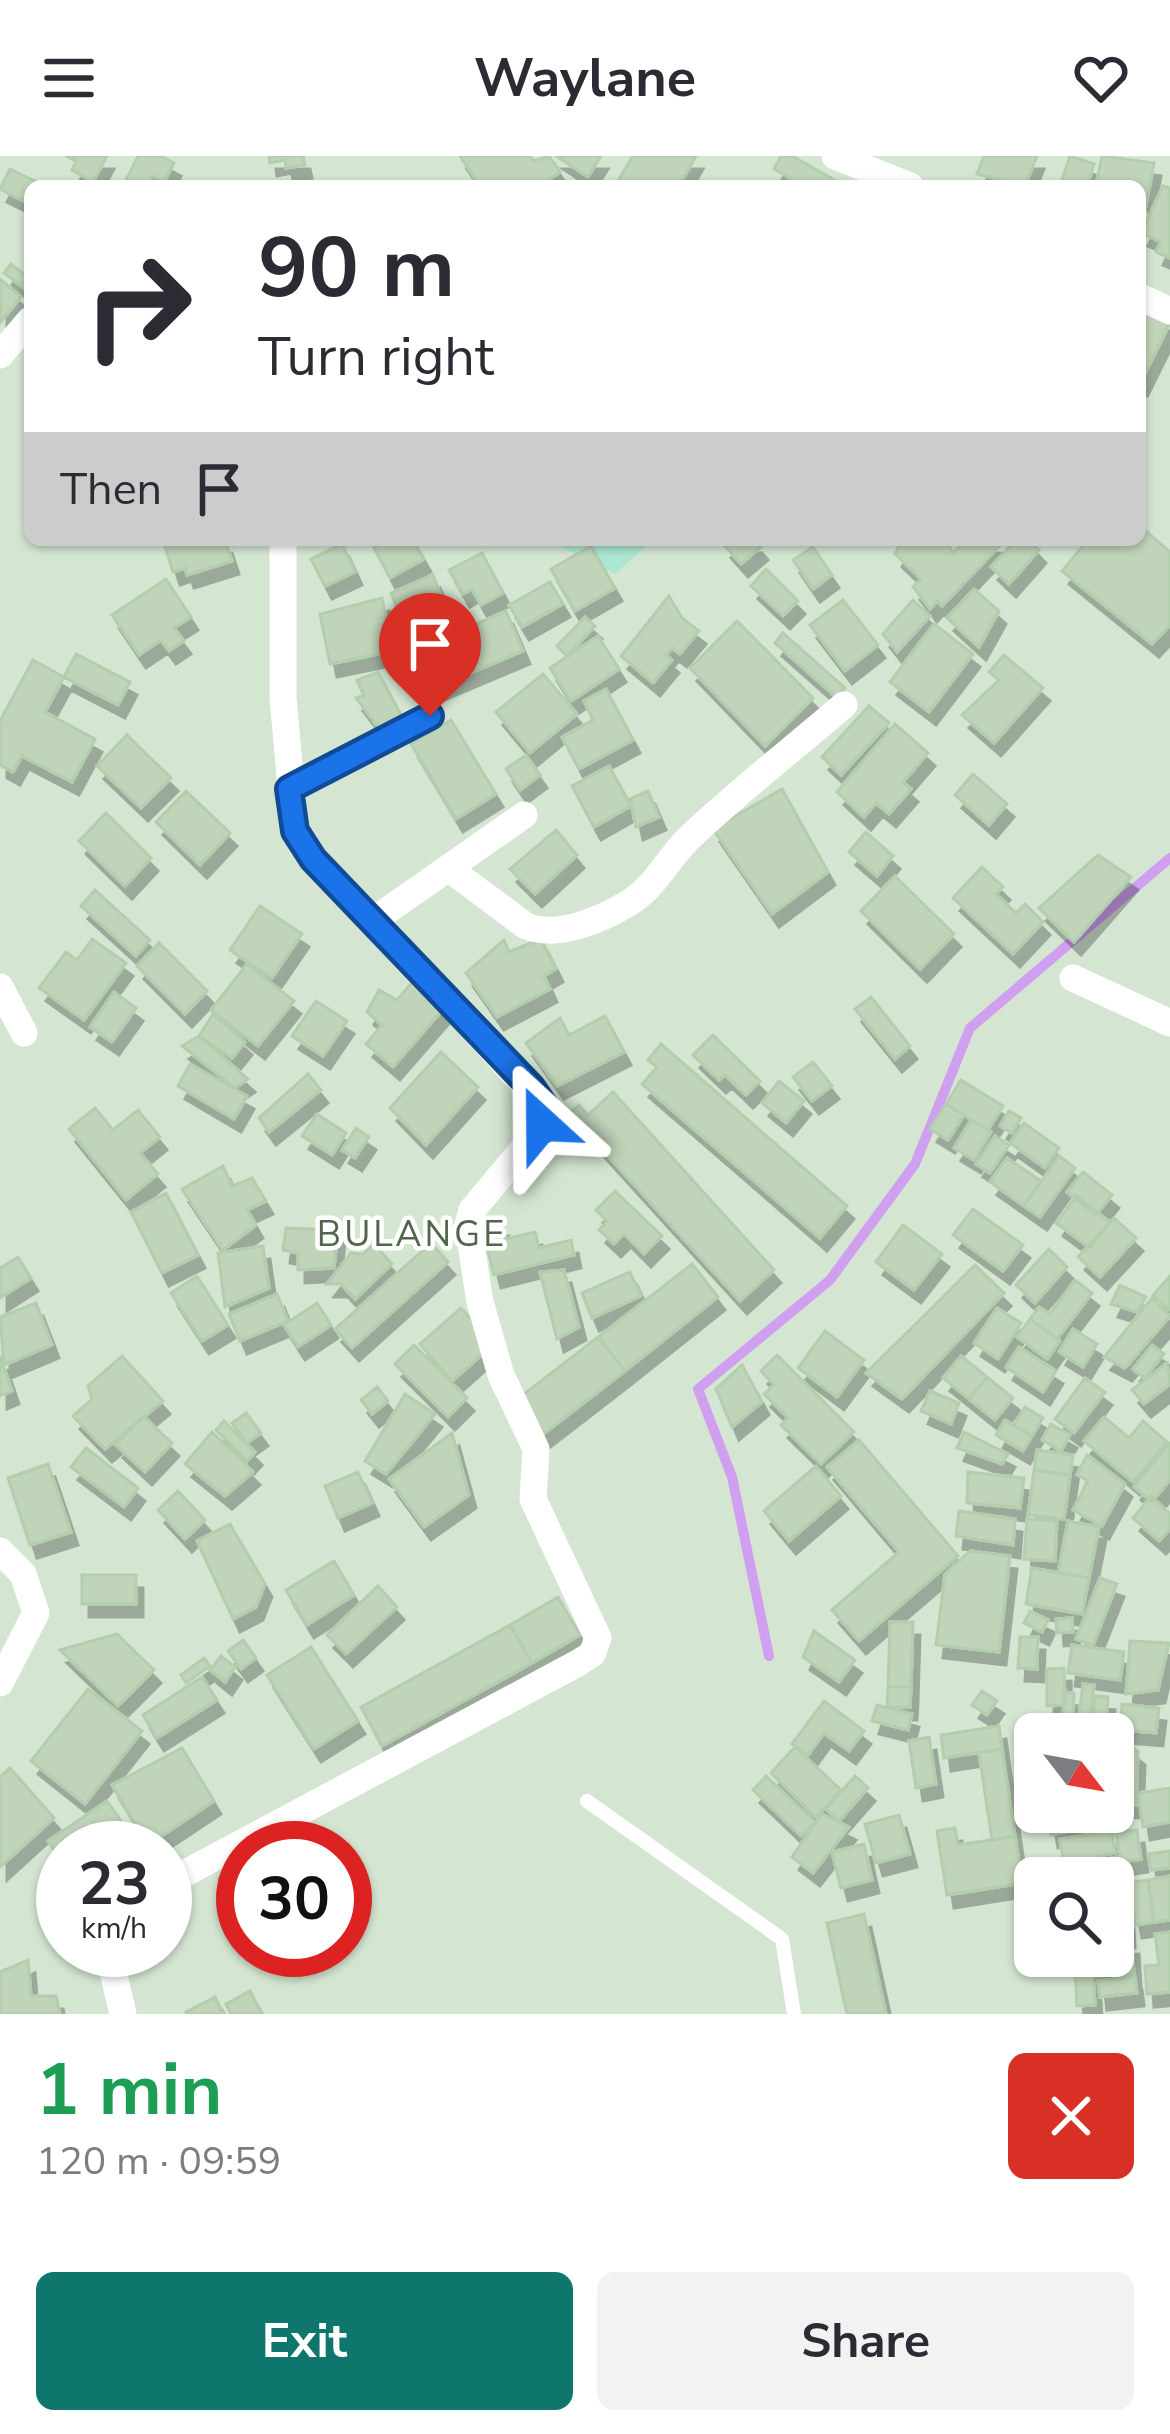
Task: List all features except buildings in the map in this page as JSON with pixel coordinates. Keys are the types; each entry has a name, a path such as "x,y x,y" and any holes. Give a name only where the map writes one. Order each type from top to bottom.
{"street":[{"path":"835,156 895,180"},
{"path":"0,355 24,327"},
{"path":"192,1870 578,1663 592,1654 598,1638 533,1499 536,1449 502,1375 480,1301 468,1226 472,1210 534,1136 546,1109 295,831 289,789 283,546"},
{"path":"448,868 526,926 539,931 572,928 630,902 655,882 686,842 844,705"},
{"path":"289,789 430,716"},
{"path":"374,920 524,815"},
{"path":"1073,978 1170,1023"},
{"path":"0,987 24,1034"},
{"path":"0,1551 23,1574 36,1612 11,1670 0,1683"},
{"path":"114,1977 122,2014"}],"lane":[{"path":"587,1801 782,1939 794,2014"}],"shaded area":[{"path":"0,156 1170,156 1170,2014 0,2014"}],"green space":[{"path":"561,546 646,546 615,574"}],"waterway":[{"path":"769,1656 732,1477 698,1389 830,1280 915,1164 970,1028 1170,858"}],"district":[{"name":"BULANGE","path":"412,1234"}],"route":[{"path":"430,716 289,789 295,831 313,859 542,1100 546,1109 542,1124"}]}
